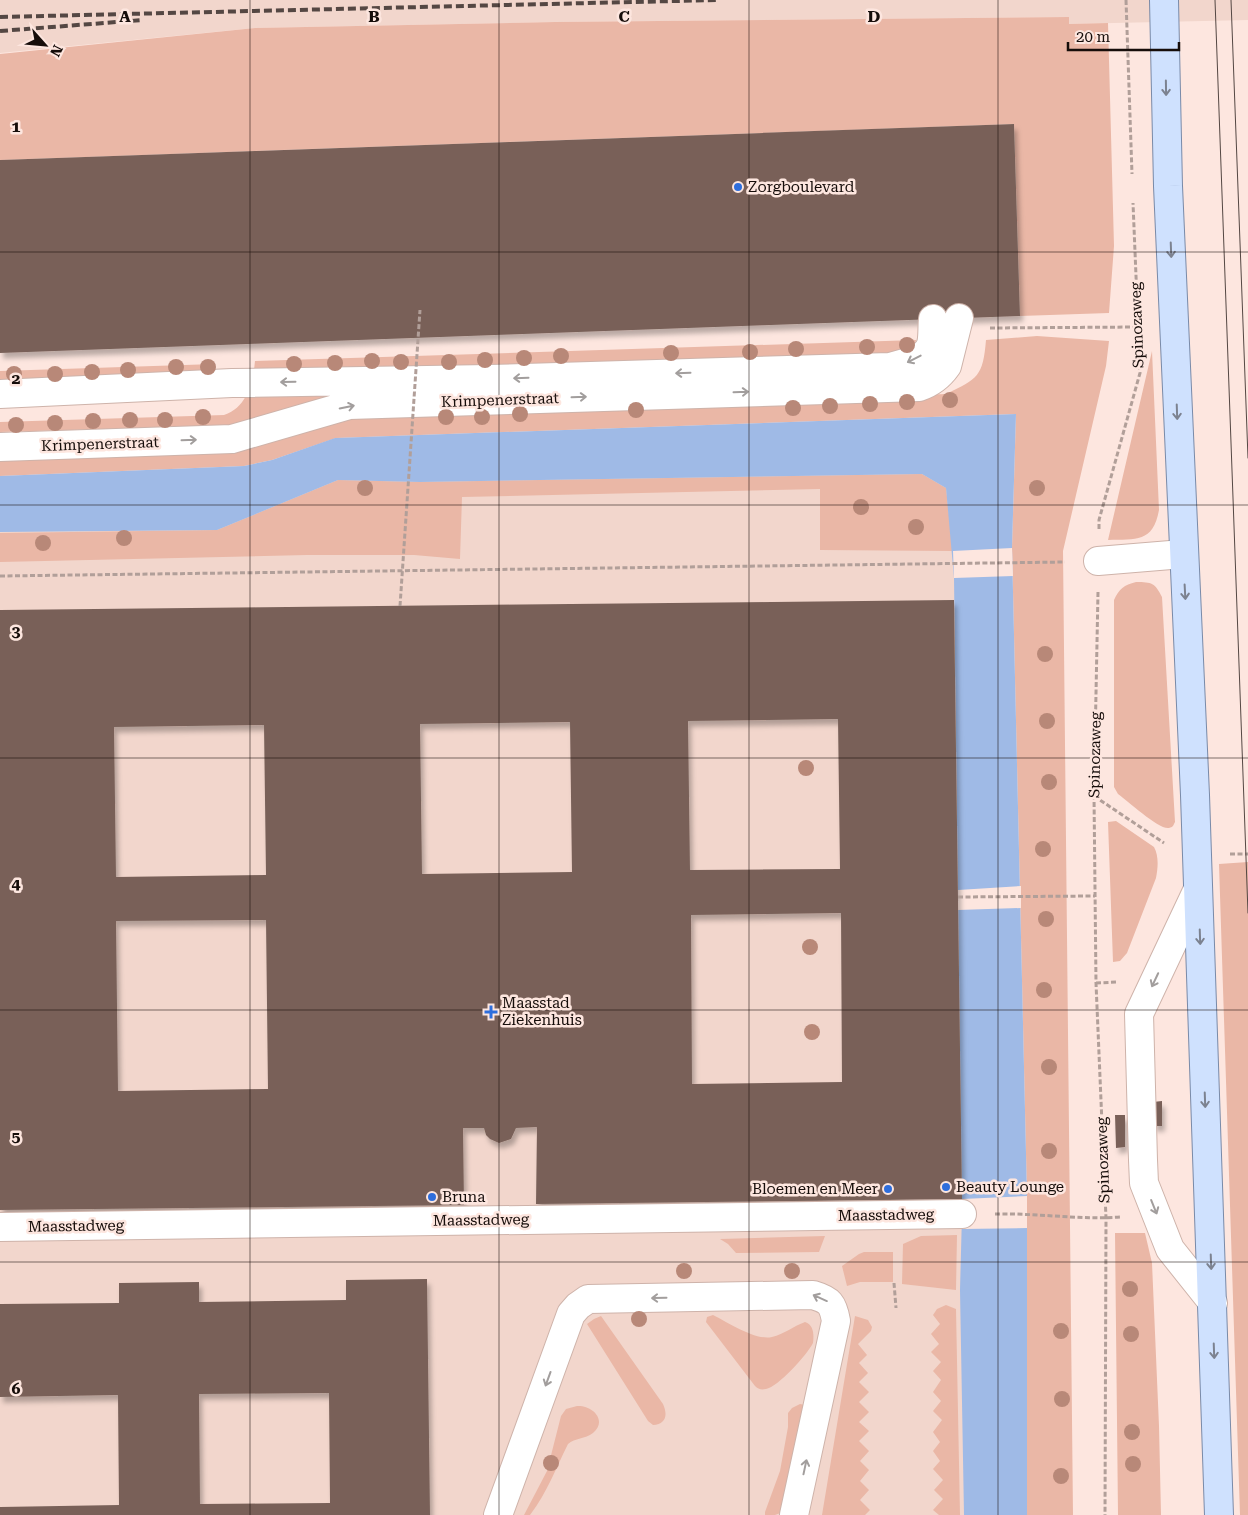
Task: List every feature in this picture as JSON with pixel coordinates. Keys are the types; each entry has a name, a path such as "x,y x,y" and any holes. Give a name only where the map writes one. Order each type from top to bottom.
{"main road":[{"path":"1164,0 1168,186 1198,889 1219,1515"}],"street":[{"name":"Krimpenerstraat","path":"0,394 232,383 510,378 890,366 913,361 927,351 946,319 947,366 943,373 919,387 349,405 232,439 0,447"},
{"path":"1098,561 1183,554"},
{"path":"1198,889 1139,1014 1143,1160 1144,1183 1170,1249 1213,1302"},
{"name":"Maasstadweg","path":"0,1227 962,1214"},
{"path":"498,1515 571,1314 588,1299 813,1295 825,1298 833,1308 836,1321 794,1515"}],"path":[{"path":"1126,0 1132,177"},
{"name":"Spinozaweg","path":"1105,1515 1106,1218 1096,983 1094,795 1098,561 1100,520 1140,373 1133,197"},
{"path":"400,606 420,310"},
{"path":"0,576 1013,564 1098,561"},
{"path":"958,897 1095,896"},
{"path":"1027,1213 1106,1218 1127,1216"},
{"path":"894,1283 896,1308"}],"shaded area":[{"path":"0,0 1248,0 1248,20 1069,24 1069,17 555,22 255,28 0,53"},
{"path":"1069,17 1069,24 1108,23 1114,246 1109,313 1020,316 1014,124 0,160 0,54 255,28 555,22"},
{"path":"1037,336 1109,341 1106,366 1063,551 1073,1515 1027,1515 1027,1196 1012,548 1016,414 336,438 272,460 244,466 0,476 0,455 352,415 946,394 972,380 977,375 983,362 986,340"},
{"path":"916,340 915,345 908,352 617,364 254,370 255,361"},
{"path":"1152,351 1159,510 1156,521 1148,534 1135,539 1108,540"},
{"path":"215,364 212,373 0,381 0,371"},
{"path":"336,393 338,398 248,425 0,432 0,422 224,415 237,408 246,396"},
{"name":"Maasstad Ziekenhuis","path":"975,448 987,1515 0,1515 0,509 326,462"},
{"path":"922,474 946,488 953,551 820,550 820,489 462,497 460,559 414,555 307,555 0,562 0,533 217,530 338,480 420,482"},
{"path":"1136,582 1152,584 1162,597 1175,822 1169,828 1158,825 1118,794 1114,787 1114,600 1122,588"},
{"path":"1116,821 1154,847 1158,866 1156,878 1127,953 1120,961 1113,962 1108,822"},
{"path":"1248,862 1248,1515 1240,1515 1219,864"},
{"path":"1115,1233 1145,1233 1152,1263 1161,1515 1118,1515"},
{"path":"957,1235 956,1290 902,1284 903,1244 921,1236"},
{"path":"825,1236 819,1252 736,1253 728,1244 720,1239"},
{"path":"864,1252 893,1252 893,1282 860,1282 847,1286 842,1266"},
{"path":"946,1305 956,1309 960,1515 939,1515 933,1510 943,1499 934,1490 943,1480 933,1469 940,1461 933,1451 940,1442 933,1432 942,1420 933,1411 941,1401 933,1392 941,1380 933,1371 941,1362 931,1352 939,1344 931,1334 940,1324 933,1315 937,1309"},
{"path":"713,1315 750,1334 765,1337 776,1336 805,1322 812,1328 813,1343 785,1377 771,1387 760,1389 755,1386 706,1322 707,1317"},
{"path":"601,1316 663,1404 665,1418 661,1423 653,1425 648,1421 587,1324"},
{"path":"855,1316 868,1320 872,1327 871,1331 858,1344 867,1355 859,1363 868,1373 859,1382 869,1392 859,1402 869,1412 859,1422 869,1431 859,1441 869,1451 860,1461 869,1470 860,1481 869,1490 860,1500 870,1510 865,1515 822,1515"},
{"path":"800,1404 805,1405 783,1512 775,1515 765,1515 780,1471 788,1427 788,1413 792,1408"},
{"path":"577,1406 588,1408 596,1414 599,1423 597,1428 590,1435 568,1444 542,1497 530,1515 524,1515 547,1471 561,1416 566,1409"}],"water":[{"path":"1016,414 1012,548 1027,1196 1027,1515 964,1515 960,1290 962,1214 954,578 946,488 922,474 420,482 338,480 217,530 0,532 0,476 244,466 272,460 335,438"}],"pier":[{"path":"1012,548 1013,576 954,578 953,551"},
{"path":"1021,886 1021,908 958,910 958,890"},
{"path":"1027,1196 1027,1228 961,1229 962,1199"}],"building":[{"path":"1014,124 1020,316 0,353 0,160"},
{"path":"954,600 962,1199 536,1204 537,1127 516,1128 511,1139 499,1143 486,1135 484,1128 463,1128 464,1205 0,1210 0,610","holes":["838,719 840,869 690,870 688,721","570,722 572,872 422,874 420,724","264,725 266,875 116,877 114,727","841,913 842,1082 692,1084 691,915","266,920 268,1089 118,1091 116,921"]},
{"path":"1162,1101 1162,1126 1153,1126 1153,1102"},
{"path":"1115,1115 1125,1115 1125,1147 1116,1148"},
{"path":"427,1279 430,1515 0,1515 0,1507 119,1505 118,1395 0,1397 0,1304 119,1303 119,1283 199,1282 199,1302 346,1300 346,1280","holes":["329,1393 330,1503 200,1504 199,1394"]}],"tram line":[{"path":"1215,0 1248,913"},
{"path":"1231,0 1248,458"}],"railway":[{"path":"0,17 717,0"},
{"path":"0,31 143,20"}],"place":[{"name":"Zorgboulevard","path":"738,187"},
{"name":"Maasstad Ziekenhuis","path":"491,1012"},
{"name":"Beauty Lounge","path":"946,1187"},
{"name":"Bloemen en Meer","path":"888,1189"},
{"name":"Bruna","path":"432,1197"}]}
